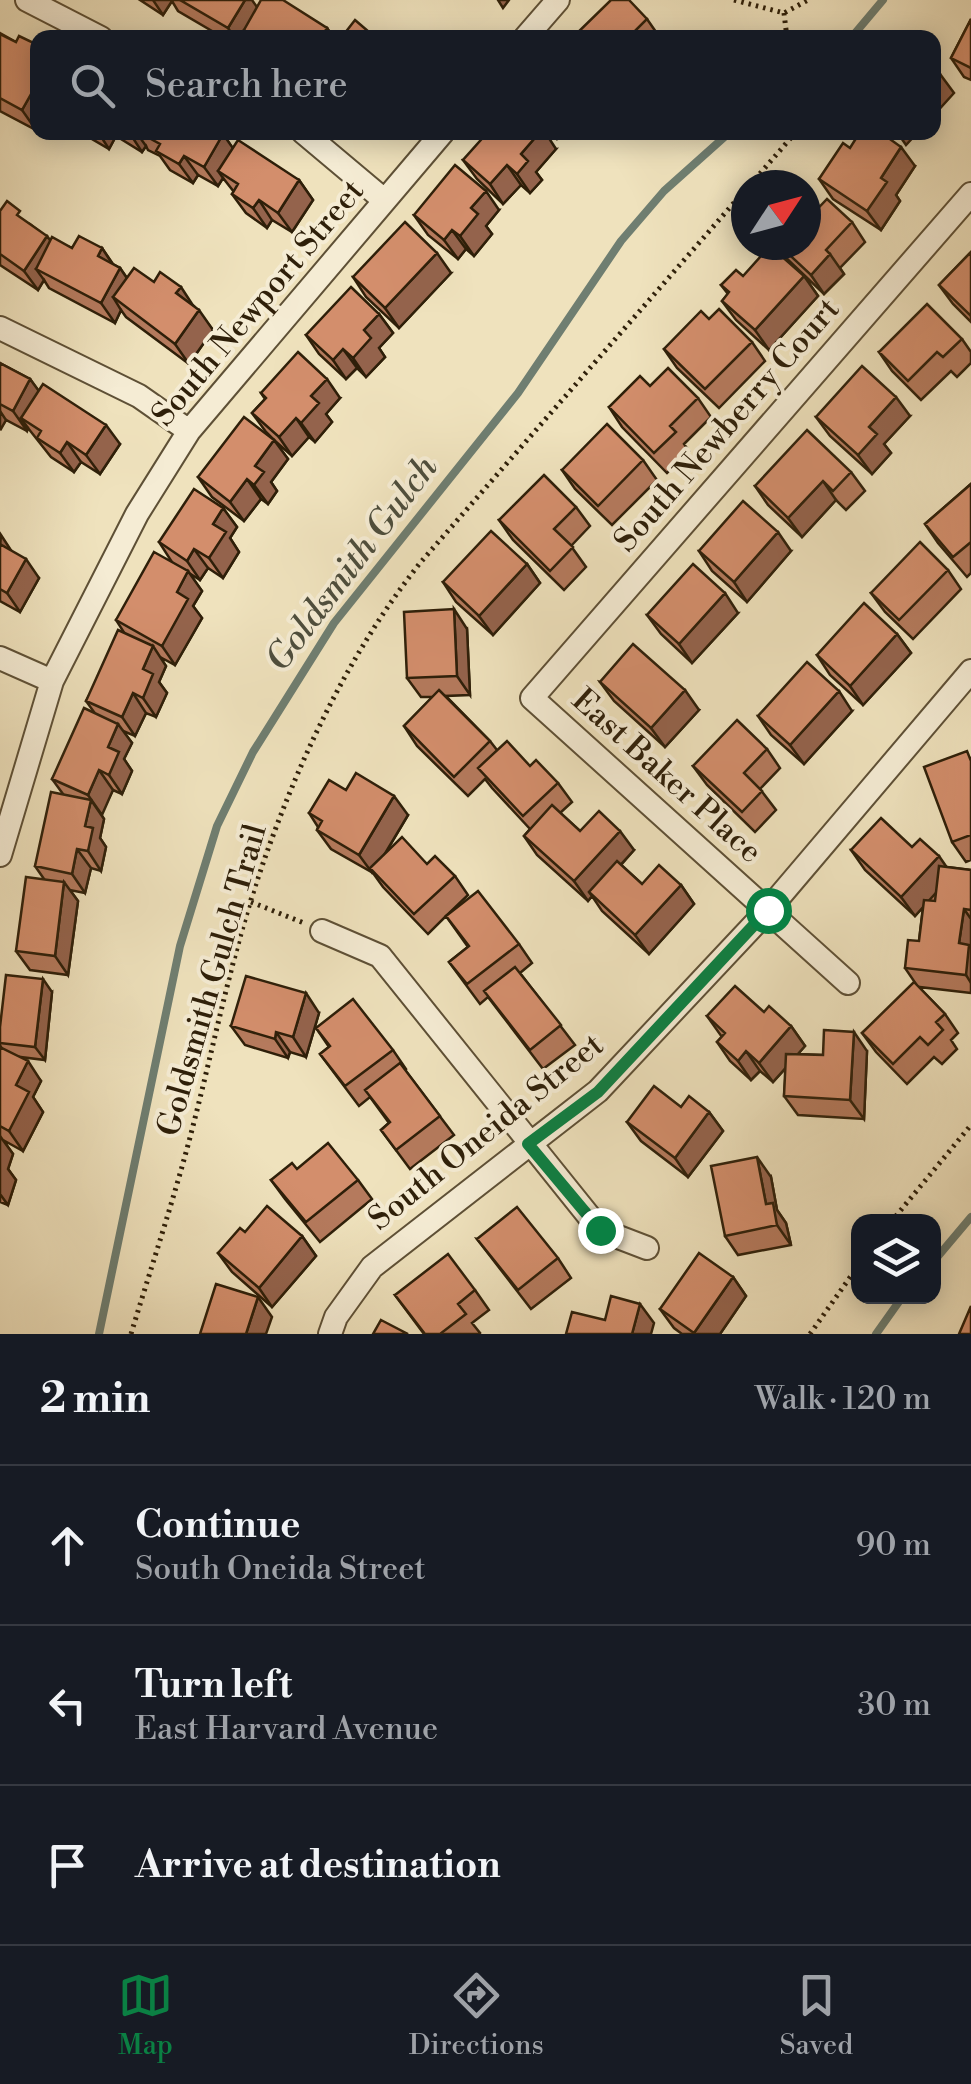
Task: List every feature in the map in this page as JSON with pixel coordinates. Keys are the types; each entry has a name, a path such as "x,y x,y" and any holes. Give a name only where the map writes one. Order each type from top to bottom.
{"street":[{"path":"27,0 85,30"},
{"path":"533,30 558,0"},
{"path":"313,140 384,200"},
{"name":"South Newport Street","path":"0,855 52,681 137,514 189,431 436,140"},
{"name":"South Newberry Court","path":"532,698 971,194"},
{"path":"0,328 139,396 189,431"},
{"path":"0,658 52,681"},
{"name":"South Oneida Street","path":"330,1334 336,1317 372,1266 598,1092 768,910 967,684"},
{"name":"East Baker Place","path":"532,698 848,983"},
{"path":"322,931 380,956 600,1230 648,1248"}],"path":[{"path":"734,0 784,13 808,0"},
{"path":"784,13 787,30"},
{"name":"Goldsmith Gulch Trail","path":"763,170 789,140"},
{"name":"Goldsmith Gulch Trail","path":"131,1334 187,1148 251,902 311,743 374,626 399,590 731,206"},
{"path":"251,902 279,912"},
{"path":"898,1214 971,1125"},
{"path":"810,1334 851,1276"}],"building":[{"path":"180,0 245,0 228,28"},
{"path":"261,0 283,0 327,28 326,30 244,30"},
{"path":"611,0 629,0 647,19 636,30 580,30"},
{"path":"971,19 971,68 951,58"},
{"path":"355,20 367,30 347,30"},
{"path":"0,34 16,42 19,36 30,41 30,96 22,110 0,98"},
{"path":"153,140 220,140 204,167 184,156 179,164 156,151 160,144"},
{"path":"238,140 299,180 278,213 259,200 253,208 232,194 238,184 218,171"},
{"path":"481,140 533,140 521,154 528,161 517,174 507,165 490,184 463,160"},
{"path":"855,140 891,140 901,147 881,178 887,182 867,211 821,180 843,143 850,148"},
{"path":"455,165 486,191 471,208 478,214 460,236 452,230 444,240 414,215"},
{"path":"827,199 852,222 826,250 830,254 811,275 795,260 821,260 821,205"},
{"path":"7,201 20,211 17,215 47,236 24,271 0,254 0,211"},
{"path":"405,222 437,253 385,308 353,277"},
{"path":"79,236 102,248 98,256 120,268 101,303 36,269 52,237 72,248"},
{"path":"971,252 971,316 939,285"},
{"path":"757,260 786,260 804,276 755,330 722,301 729,292 721,285 736,270 743,276"},
{"path":"134,268 154,282 160,272 181,287 176,293 199,310 175,344 113,297"},
{"path":"351,287 379,314 364,330 371,338 353,358 343,349 333,360 306,335"},
{"path":"927,304 962,339 943,357 937,352 908,381 879,352"},
{"path":"719,309 752,342 705,389 664,349 701,311 709,319"},
{"path":"298,352 327,379 311,396 319,403 301,423 296,418 279,437 252,413 266,398 261,393"},
{"path":"0,363 30,379 13,411 0,404"},
{"path":"862,366 896,397 869,427 877,434 858,455 816,417"},
{"path":"668,368 698,398 670,426 676,432 654,453 609,407 640,376 650,386"},
{"path":"43,384 106,425 86,455 67,442 60,453 37,438 41,431 21,418"},
{"path":"244,417 274,440 255,466 264,472 254,485 247,479 230,502 198,477"},
{"path":"607,424 643,460 598,506 562,470"},
{"path":"807,430 851,472 833,491 823,481 788,518 755,486"},
{"path":"544,475 576,507 554,529 573,547 550,571 499,520"},
{"path":"971,484 971,542 953,557 925,524"},
{"path":"194,489 223,508 213,524 226,532 209,558 194,549 187,561 159,542"},
{"path":"743,501 778,532 734,582 699,551"},
{"path":"491,531 527,564 479,616 443,582"},
{"path":"920,542 948,570 899,620 871,593"},
{"path":"0,544 26,559 7,593 0,589"},
{"path":"154,552 188,571 177,592 188,599 162,646 116,620"},
{"path":"693,564 725,593 679,644 647,615"},
{"path":"864,603 897,634 850,686 817,655"},
{"path":"454,609 457,676 407,678 404,612"},
{"path":"118,630 153,646 143,669 153,674 143,698 133,693 122,717 86,701"},
{"path":"633,644 685,690 651,728 600,682"},
{"path":"807,662 839,691 790,745 758,716"},
{"path":"439,690 490,741 454,777 404,726"},
{"path":"84,708 118,724 108,747 119,752 109,775 99,770 88,795 52,779"},
{"path":"737,720 767,749 744,773 762,791 742,812 693,766"},
{"path":"507,741 530,766 536,760 558,783 523,816 478,768"},
{"path":"967,751 971,761 971,835 952,842 924,767"},
{"path":"356,773 394,796 359,855 317,830 322,821 309,813 329,780 346,790"},
{"path":"51,792 91,800 85,826 93,828 88,851 77,849 72,874 35,866"},
{"path":"552,805 580,831 599,811 620,831 574,881 524,836"},
{"path":"881,818 912,847 920,839 939,856 901,897 851,850"},
{"path":"402,837 427,864 435,856 455,876 414,914 370,868"},
{"path":"617,861 642,884 659,865 681,885 635,935 589,892"},
{"path":"939,866 971,870 971,910 964,909 959,943 969,945 966,975 905,968 908,940 919,941 924,900 935,901"},
{"path":"26,877 64,882 55,956 16,951"},
{"path":"478,891 519,944 467,984 449,962 469,946 446,916"},
{"path":"515,967 561,1025 530,1050 484,991"},
{"path":"6,975 43,979 35,1047 0,1043"},
{"path":"246,976 306,993 293,1037 276,1032 275,1039 231,1026"},
{"path":"914,982 945,1014 936,1022 943,1030 928,1045 920,1037 893,1064 862,1033"},
{"path":"735,986 764,1012 769,1006 791,1026 759,1063 746,1051 738,1061 717,1042 725,1033 707,1016"},
{"path":"353,999 393,1050 345,1086 320,1054 330,1046 316,1028"},
{"path":"824,1030 854,1032 850,1100 784,1096 786,1054 823,1055"},
{"path":"0,1047 28,1061 16,1085 29,1092 9,1131 0,1126"},
{"path":"400,1063 440,1116 396,1150 381,1130 390,1122 365,1090"},
{"path":"654,1086 681,1107 689,1096 709,1112 675,1158 627,1122"},
{"path":"328,1143 358,1180 306,1222 271,1180 292,1163 297,1169"},
{"path":"757,1157 766,1204 773,1203 777,1225 725,1236 711,1166"},
{"path":"267,1206 302,1236 259,1288 218,1253 240,1228 245,1232"},
{"path":"517,1207 558,1258 518,1290 477,1239"},
{"path":"699,1253 733,1277 694,1333 660,1309"},
{"path":"448,1254 475,1290 458,1304 466,1314 440,1334 425,1334 395,1295"},
{"path":"216,1284 258,1297 246,1334 200,1334"},
{"path":"611,1296 640,1304 632,1334 566,1334 572,1312 605,1320"},
{"path":"971,1306 971,1334 959,1334"},
{"path":"381,1320 408,1334 373,1334"}],"waterway":[{"name":"Goldsmith Gulch","path":"858,30 883,0"},
{"name":"Goldsmith Gulch","path":"99,1334 180,946 217,826 253,752 334,623 518,393 621,241 664,191 721,140"},
{"path":"941,1253 971,1217"},
{"path":"876,1334 897,1304"}],"route":[{"path":"600,1230 528,1144 598,1092 768,910"}]}
